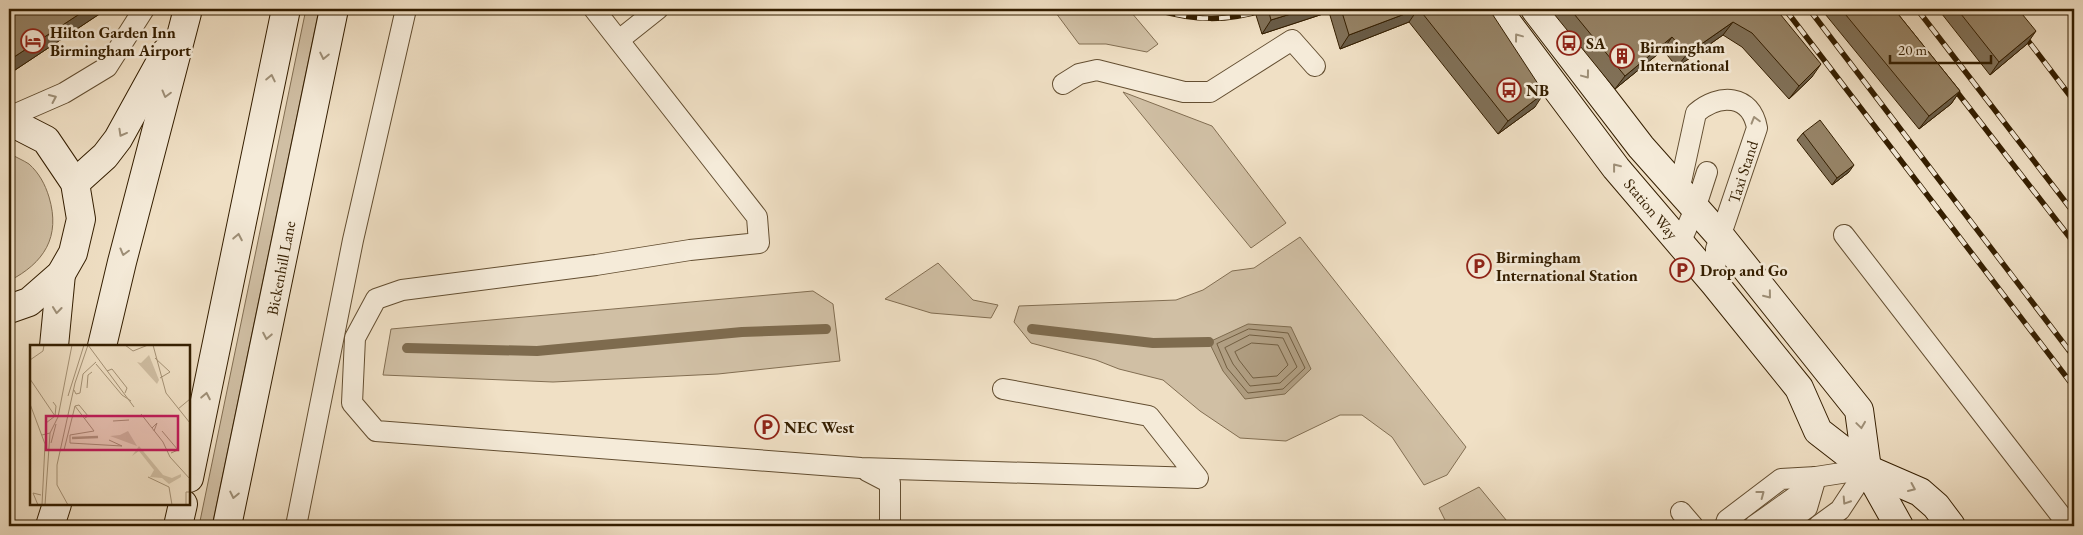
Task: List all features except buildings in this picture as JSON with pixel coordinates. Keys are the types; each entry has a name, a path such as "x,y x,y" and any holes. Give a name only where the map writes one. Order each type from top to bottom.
{"street":[{"path":"190,473 286,9"},
{"name":"Bickenhill Lane","path":"227,526 334,9"},
{"name":"Station Way","path":"1497,9 1616,168 1715,284 1799,388 1818,431 1867,469 1920,492 1936,506 1951,526"},
{"name":"Station Way","path":"1535,9 1641,147 1721,237 1859,410 1867,469 1899,526"},
{"path":"75,183 105,156 118,139 188,11"},
{"path":"102,345 122,262 188,11"},
{"path":"9,119 46,140 75,183 81,219 74,253 61,274 30,302 9,309"},
{"path":"54,345 61,274"},
{"path":"36,526 38,505"},
{"path":"50,526 57,505"},
{"path":"178,526 183,505"}],"lane":[{"path":"9,119 64,93 107,67 144,9"},
{"path":"296,526 352,240 406,9"},
{"path":"594,9 757,217 759,243 690,250 596,265 402,290 376,298 355,338 352,403 376,431 861,468 1198,478 1149,416 1003,389"},
{"path":"619,40 658,9"},
{"path":"1063,84 1080,74 1097,70 1184,92 1210,92 1292,40 1315,66"},
{"name":"Taxi Stand","path":"1687,200 1696,114 1705,105 1715,100 1742,103 1750,109 1755,117 1757,128 1716,249 1715,284"},
{"path":"1680,243 1687,200 1707,172"},
{"path":"1844,235 2069,526"},
{"path":"861,468 890,482 890,526"},
{"path":"1725,526 1727,520 1781,479 1816,477 1867,469"},
{"path":"1818,526 1840,510 1867,469"},
{"path":"1754,526 1795,497 1816,477"},
{"path":"1782,526 1807,508 1816,477"}],"shaded area":[{"path":"306,9 319,9 212,526 199,526"},
{"path":"1053,9 1125,9 1131,12 1158,44 1147,52 1106,44 1079,44"},
{"path":"1123,92 1212,126 1286,223 1251,248"},
{"path":"9,153 29,164 41,179 49,197 53,224 47,247 40,257 32,266 9,281"},
{"path":"1300,237 1466,447 1447,475 1424,485 1392,437 1362,415 1340,415 1286,441 1240,438 1200,411 1163,380 1031,343 1014,322 1019,306 1176,300 1203,290 1232,271 1254,268"},
{"path":"938,263 973,300 998,305 991,318 931,313 885,299"},
{"path":"813,291 833,304 840,361 718,374 553,382 383,375 391,329"},
{"path":"1479,487 1511,526 1448,526 1439,508"}],"water":[{"path":"1248,324 1291,327 1311,369 1285,394 1245,399 1223,371 1209,342"}],"waterway":[{"path":"407,348 537,351 742,332 826,329"},
{"path":"1032,329 1153,343 1209,342"}],"railway":[{"path":"1154,9 1197,18 1224,18 1267,9"},
{"path":"1785,9 2074,387"},
{"path":"1809,9 2074,357"},
{"path":"1917,9 2074,213"},
{"path":"2004,9 2074,101"},
{"path":"1950,83 2074,243"}],"place":[{"name":"Hilton Garden Inn Birmingham Airport","path":"33,41"},
{"name":"SA","path":"1569,43"},
{"name":"Birmingham International","path":"1622,56"},
{"name":"NB","path":"1509,90"},
{"name":"Birmingham International Station","path":"1479,266"},
{"name":"Drop and Go","path":"1682,270"},
{"name":"NEC West","path":"767,427"}]}
